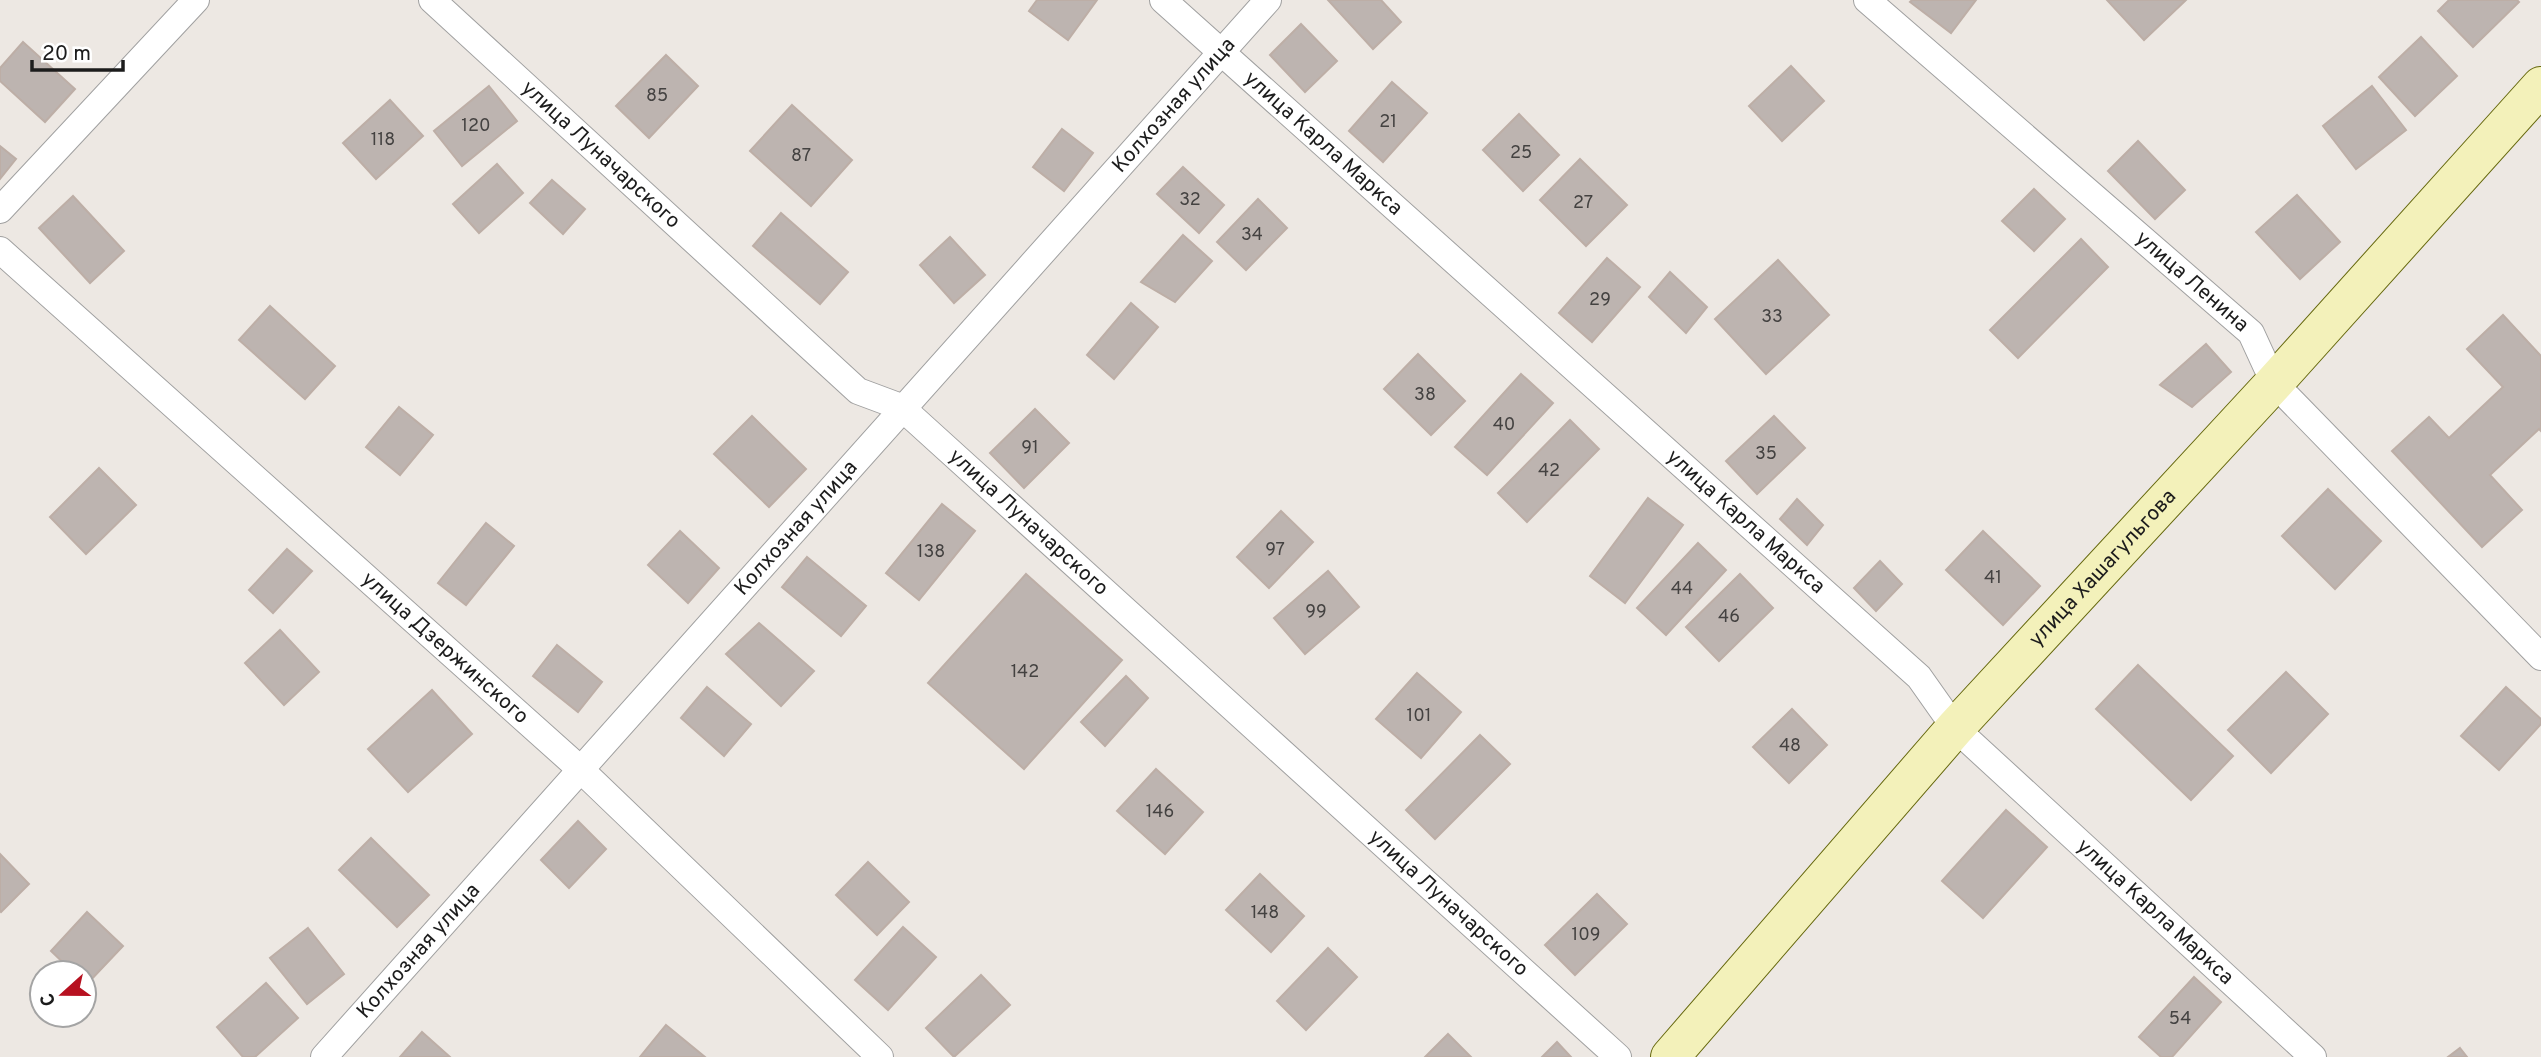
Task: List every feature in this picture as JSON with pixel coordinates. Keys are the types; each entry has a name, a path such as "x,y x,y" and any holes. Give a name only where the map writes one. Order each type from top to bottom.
{"main road":[{"name":"улица Хашагульгова","path":"1670,1057 1955,728 2274,383 2541,86"}],"street":[{"path":"0,211 196,0"},
{"name":"улица Луначарского","path":"432,0 858,391 901,407 1618,1057"},
{"name":"улица Карла Маркса","path":"1163,0 1919,677 1955,728 2313,1057"},
{"name":"Колхозная улица","path":"324,1057 901,407 1268,0"},
{"name":"улица Ленина","path":"1867,0 2251,332 2274,383 2541,657"},
{"name":"улица Дзержинского","path":"0,250 579,768 880,1057"}],"building":[{"path":"1037,0 1097,0 1068,40 1029,11"},
{"path":"1328,0 1381,0 1401,22 1373,49"},
{"path":"1976,0 1951,33 1910,2"},
{"path":"2107,0 2186,0 2144,40"},
{"path":"2449,0 2519,2 2473,47 2438,11"},
{"path":"1301,24 1337,61 1305,92 1270,55"},
{"path":"2421,37 2457,76 2415,116 2379,77"},
{"path":"23,42 75,89 45,122 0,81 0,68"},
{"path":"666,55 698,86 649,138 616,106"},
{"path":"1791,66 1824,101 1782,141 1749,106"},
{"path":"1392,82 1427,113 1383,162 1349,131"},
{"path":"489,86 517,121 462,166 434,131"},
{"path":"2372,86 2406,130 2356,169 2323,126"},
{"path":"390,100 423,136 376,179 343,143"},
{"path":"792,105 852,160 811,206 750,151"},
{"path":"1519,114 1559,155 1523,191 1483,150"},
{"path":"1062,129 1093,153 1064,191 1033,167"},
{"path":"2138,141 2185,190 2155,219 2108,171"},
{"path":"0,146 16,159 0,179"},
{"path":"1580,159 1627,205 1586,246 1540,200"},
{"path":"497,164 523,193 479,233 453,204"},
{"path":"1183,167 1224,205 1199,233 1157,194"},
{"path":"552,180 585,209 563,234 530,203"},
{"path":"2034,189 2065,219 2034,251 2002,221"},
{"path":"2297,195 2340,242 2300,279 2256,232"},
{"path":"73,196 124,251 90,283 39,228"},
{"path":"1258,199 1287,228 1246,270 1217,242"},
{"path":"781,213 848,272 820,304 753,246"},
{"path":"1183,235 1212,261 1175,302 1141,282"},
{"path":"950,237 985,275 954,303 920,265"},
{"path":"2081,239 2108,267 2018,358 1990,330"},
{"path":"1607,258 1640,287 1592,342 1559,313"},
{"path":"1778,260 1829,315 1766,374 1715,319"},
{"path":"1670,272 1707,307 1686,333 1649,297"},
{"path":"1131,303 1158,327 1114,379 1087,355"},
{"path":"270,306 335,366 305,399 239,340"},
{"path":"2503,315 2541,356 2541,431 2539,429 2490,475 2522,510 2482,547 2392,451 2429,417 2449,438 2503,387 2467,349"},
{"path":"2206,344 2231,372 2192,407 2160,385"},
{"path":"1418,354 1465,401 1431,435 1384,389"},
{"path":"1521,374 1553,403 1487,475 1455,447"},
{"path":"399,407 433,435 400,475 366,447"},
{"path":"1035,409 1069,443 1024,488 990,453"},
{"path":"752,416 806,469 769,507 714,454"},
{"path":"1774,416 1805,448 1757,494 1726,461"},
{"path":"1570,420 1599,449 1527,522 1498,493"},
{"path":"99,468 136,505 86,554 50,517"},
{"path":"2328,489 2381,541 2335,589 2282,536"},
{"path":"1648,498 1683,525 1625,603 1590,576"},
{"path":"1797,499 1823,525 1807,545 1780,519"},
{"path":"942,504 975,531 919,600 886,573"},
{"path":"1281,511 1313,542 1269,588 1237,557"},
{"path":"486,523 514,546 466,605 438,583"},
{"path":"680,531 719,568 688,603 648,565"},
{"path":"1983,531 2040,586 2003,625 1946,570"},
{"path":"1698,543 1726,570 1666,635 1637,608"},
{"path":"287,549 312,571 273,613 249,590"},
{"path":"807,557 866,606 841,636 782,587"},
{"path":"1880,561 1902,584 1876,611 1854,588"},
{"path":"1328,571 1359,607 1305,654 1274,618"},
{"path":"1026,574 1122,660 1024,769 928,683"},
{"path":"1740,574 1773,608 1719,661 1686,627"},
{"path":"759,623 814,671 781,706 726,654"},
{"path":"280,630 319,672 284,705 245,663"},
{"path":"557,645 602,682 578,712 533,676"},
{"path":"2138,665 2233,756 2191,800 2096,709"},
{"path":"2286,672 2328,714 2271,773 2228,730"},
{"path":"1417,673 1461,712 1421,758 1376,719"},
{"path":"1126,676 1148,698 1105,746 1081,722"},
{"path":"707,687 751,724 724,756 681,718"},
{"path":"2506,687 2541,719 2541,724 2499,770 2461,736"},
{"path":"432,690 472,734 408,792 368,749"},
{"path":"1792,709 1827,745 1789,783 1753,747"},
{"path":"1480,735 1510,764 1435,839 1406,810"},
{"path":"1156,769 1203,812 1165,854 1117,811"},
{"path":"2006,810 2047,847 1983,918 1942,881"},
{"path":"578,821 606,849 569,888 541,860"},
{"path":"371,838 429,895 397,927 339,870"},
{"path":"0,854 29,884 1,912 0,911"},
{"path":"868,862 909,902 877,935 836,895"},
{"path":"1260,874 1304,916 1271,952 1226,910"},
{"path":"1597,894 1627,924 1575,975 1545,945"},
{"path":"87,912 123,946 98,972 98,959 59,959 51,951"},
{"path":"903,927 936,957 888,1010 855,980"},
{"path":"308,928 344,974 307,1004 270,958"},
{"path":"1328,948 1357,977 1306,1030 1277,1001"},
{"path":"981,975 1010,1005 954,1057 926,1028"},
{"path":"2194,977 2221,1002 2172,1057 2161,1057 2139,1037"},
{"path":"266,983 298,1018 255,1057 243,1057 217,1027"},
{"path":"666,1025 705,1057 640,1057"},
{"path":"422,1032 450,1057 400,1057"},
{"path":"1448,1034 1471,1057 1425,1057"},
{"path":"1557,1042 1571,1057 1542,1057"},
{"path":"2460,1048 2467,1057 2448,1057"}]}
